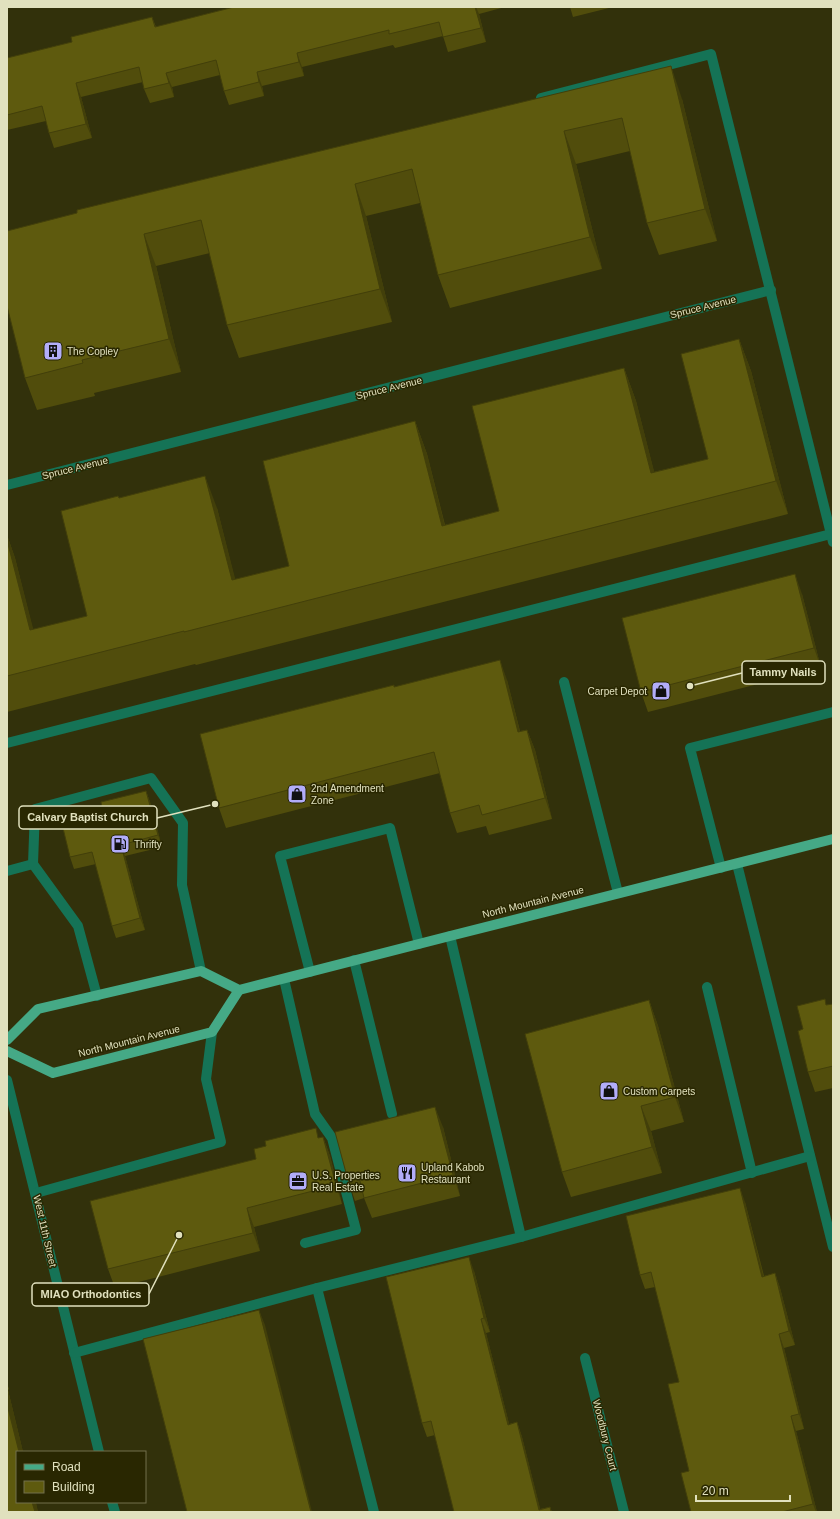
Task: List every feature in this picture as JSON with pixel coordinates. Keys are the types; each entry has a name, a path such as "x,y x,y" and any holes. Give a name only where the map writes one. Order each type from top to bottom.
{"main road":[{"name":"North Mountain Avenue","path":"239,990 833,839"},
{"path":"7,1040 38,1009 201,971 239,990 212,1032"},
{"name":"North Mountain Avenue","path":"7,1051 53,1073 212,1032"}],"street":[{"path":"7,743 832,538 711,54 533,100"},
{"name":"Spruce Avenue","path":"7,486 771,290"},
{"path":"564,682 618,893"},
{"path":"721,868 690,748 833,712"},
{"path":"97,996 78,926 33,864 35,809 152,778 183,823 182,885 201,971"},
{"path":"310,972 280,856 390,828 419,944"},
{"path":"7,871 33,864"},
{"path":"737,864 833,1247"},
{"path":"450,936 521,1237"},
{"path":"354,960 392,1114"},
{"path":"284,979 315,1114 332,1138 356,1230 305,1243"},
{"path":"707,987 752,1173"},
{"path":"36,1193 221,1142 206,1079 212,1032"},
{"name":"West 11th Street","path":"7,1080 99,1451"},
{"path":"74,1353 317,1288 521,1237 810,1156"},
{"path":"317,1288 374,1512"},
{"name":"Woodbury Court","path":"585,1358 624,1512"}],"building":[{"path":"234,7 475,7 481,28 443,37 439,22 389,34 389,30 297,53 299,62 257,72 259,82 224,91 216,60 166,73 169,83 144,89 139,67 76,83 86,124 49,133 42,106 7,115 7,58 72,42 71,37 152,17 155,27"},
{"path":"671,66 705,209 647,223 622,118 564,131 590,237 438,275 412,169 355,184 380,289 227,325 201,220 144,234 169,339 82,360 83,363 25,378 7,306 7,231 77,213 77,210"},
{"path":"739,339 776,481 7,676 7,540 30,630 87,616 61,511 205,476 232,580 289,566 263,461 415,421 442,526 499,511 472,406 624,368 651,473 708,459 681,354"},
{"path":"795,574 814,648 641,692 622,618"},
{"path":"500,660 518,732 527,730 545,798 482,815 479,805 450,813 434,752 219,808 200,734"},
{"path":"146,791 158,835 121,845 140,918 112,926 92,852 70,857 62,824 103,813 101,802"},
{"path":"825,999 826,1005 833,1004 833,1066 808,1072 798,1031 803,1029 797,1006"},
{"name":"Custom Carpets","path":"649,1000 675,1097 641,1106 652,1147 562,1172 525,1034"},
{"name":"Upland Kabob Restaurant","path":"435,1107 453,1175 364,1198 359,1177 348,1180 335,1132"},
{"path":"316,1128 318,1138 323,1137 336,1185 247,1208 253,1233 108,1269 90,1201 256,1159 254,1149 266,1146 265,1141"},
{"path":"740,1188 762,1277 775,1273 789,1331 779,1334 799,1414 791,1416 813,1504 782,1512 691,1512 681,1473 689,1471 668,1384 679,1382 651,1272 640,1275 626,1216"},
{"path":"469,1257 484,1318 481,1319 508,1425 517,1422 539,1510 550,1507 551,1512 454,1512 431,1421 422,1423 386,1277"},
{"path":"259,1310 311,1512 187,1512 143,1339"},
{"path":"7,1404 19,1451 16,1451 16,1503 32,1503 35,1512 7,1512"}],"place":[{"name":"The Copley","path":"53,351"},
{"name":"Tammy Nails","path":"690,686"},
{"name":"Carpet Depot","path":"661,691"},
{"name":"2nd Amendment Zone","path":"297,794"},
{"name":"Calvary Baptist Church","path":"215,804"},
{"name":"Thrifty","path":"120,844"},
{"name":"Custom Carpets","path":"609,1091"},
{"name":"Upland Kabob Restaurant","path":"407,1173"},
{"name":"U.S. Properties Real Estate","path":"298,1181"},
{"name":"MIAO Orthodontics","path":"179,1235"}]}
